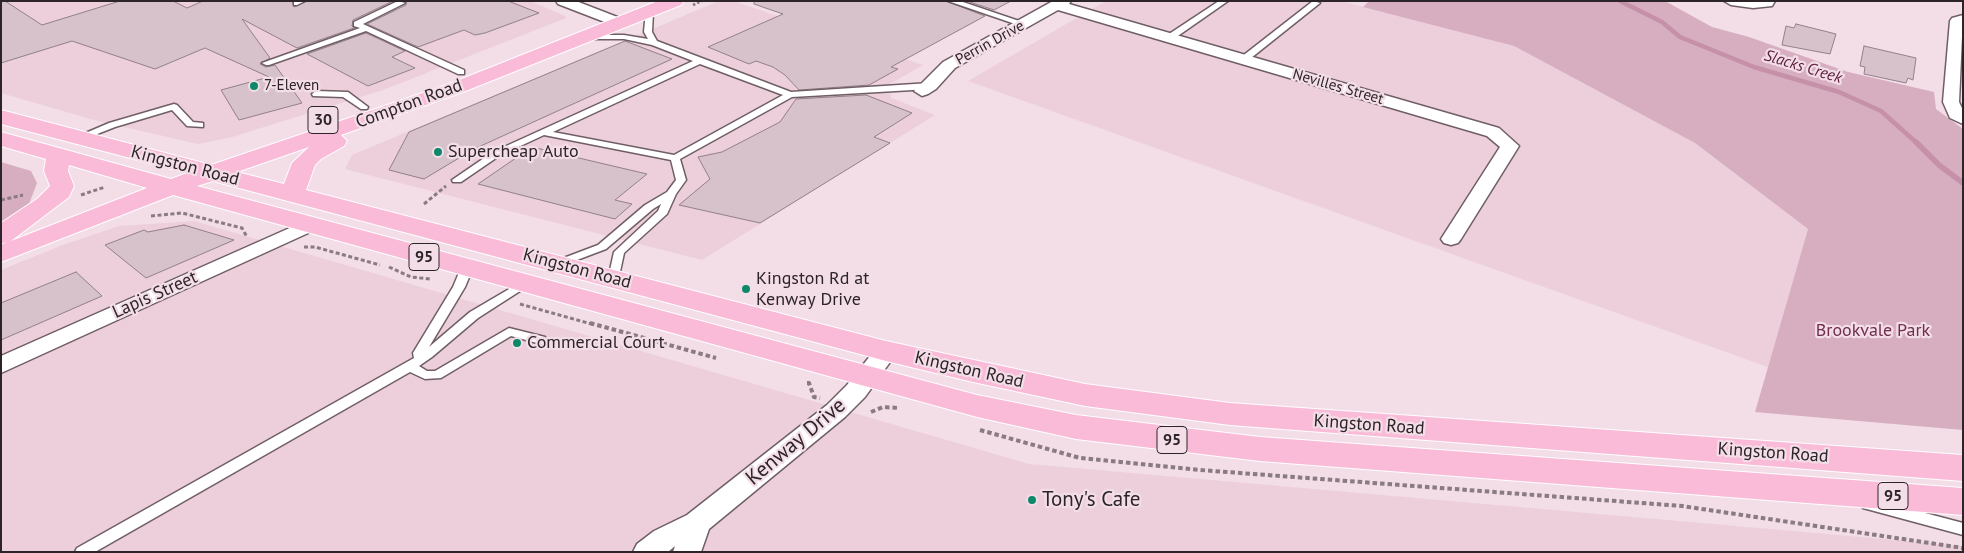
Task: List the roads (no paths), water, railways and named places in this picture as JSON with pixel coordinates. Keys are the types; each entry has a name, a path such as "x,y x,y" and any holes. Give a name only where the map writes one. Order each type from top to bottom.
{"main road":[{"name":"Compton Road","path":"1,254 366,113 461,72 611,20 645,6 675,1"},
{"name":"Compton Road","path":"1,236 185,166 456,88 585,38 611,20"},
{"path":"292,194 300,170 309,158 366,113"},
{"name":"Kingston Road","path":"1,117 886,351 982,374 1085,395 1230,414 1963,468"},
{"name":"Kingston Road","path":"1,139 224,202 304,236 513,291 868,377 977,406 1042,420 1189,442 1963,502"},
{"path":"1,236 20,219 46,204 60,192 62,186 56,171 58,156"},
{"path":"111,210 224,202"}],"street":[{"path":"563,1 611,20"},
{"path":"1731,1 1753,4 1767,4 1768,1"},
{"name":"Perrin Drive","path":"926,89 949,65 1060,3"},
{"name":"Nevilles Street","path":"1060,3 1169,38 1493,132 1510,146 1451,239"},
{"path":"1961,11 1957,21 1951,102 1956,114 1963,119"},
{"name":"Lapis Street","path":"1,365 304,236"},
{"name":"Kenway Drive","path":"647,552 664,539 697,523 836,411 868,377 886,351"},
{"path":"687,552 697,523"}],"lane":[{"path":"952,1 1024,24"},
{"path":"1169,38 1224,1"},
{"path":"400,3 357,24 461,72"},
{"path":"1243,60 1316,3"},
{"path":"645,6 648,32 654,43"},
{"path":"266,62 365,29"},
{"path":"585,38 624,37 654,43 790,95 926,89"},
{"path":"458,180 496,154 546,133 699,61"},
{"path":"316,94 345,94 366,113"},
{"path":"546,133 675,158 790,95"},
{"path":"79,138 112,125 174,107 190,124 200,125"},
{"path":"614,279 619,252 663,212 671,194 681,180 675,158"},
{"path":"557,264 602,247 649,207 671,194"},
{"path":"415,363 463,278"},
{"path":"82,552 415,363 474,315 513,291"},
{"path":"415,363 424,374 437,375 509,332 541,340"},
{"name":"Kingston Road","path":"1823,491 1908,516 1963,529"}],"waterway":[{"name":"Slacks Creek","path":"1620,1 1662,22 1680,37 1754,67 1839,92 1881,111 1918,144"},
{"name":"Slacks Creek","path":"1918,144 1939,165 1963,183"}],"place":[{"name":"7-Eleven","path":"254,86"},
{"name":"Supercheap Auto","path":"438,152"},
{"name":"Kingston Rd at Kenway Drive","path":"746,289"},
{"name":"Commercial Court","path":"517,343"},
{"name":"Tony's Cafe","path":"1032,500"}],"park label":[{"name":"Brookvale Park","path":"1873,331"}]}
